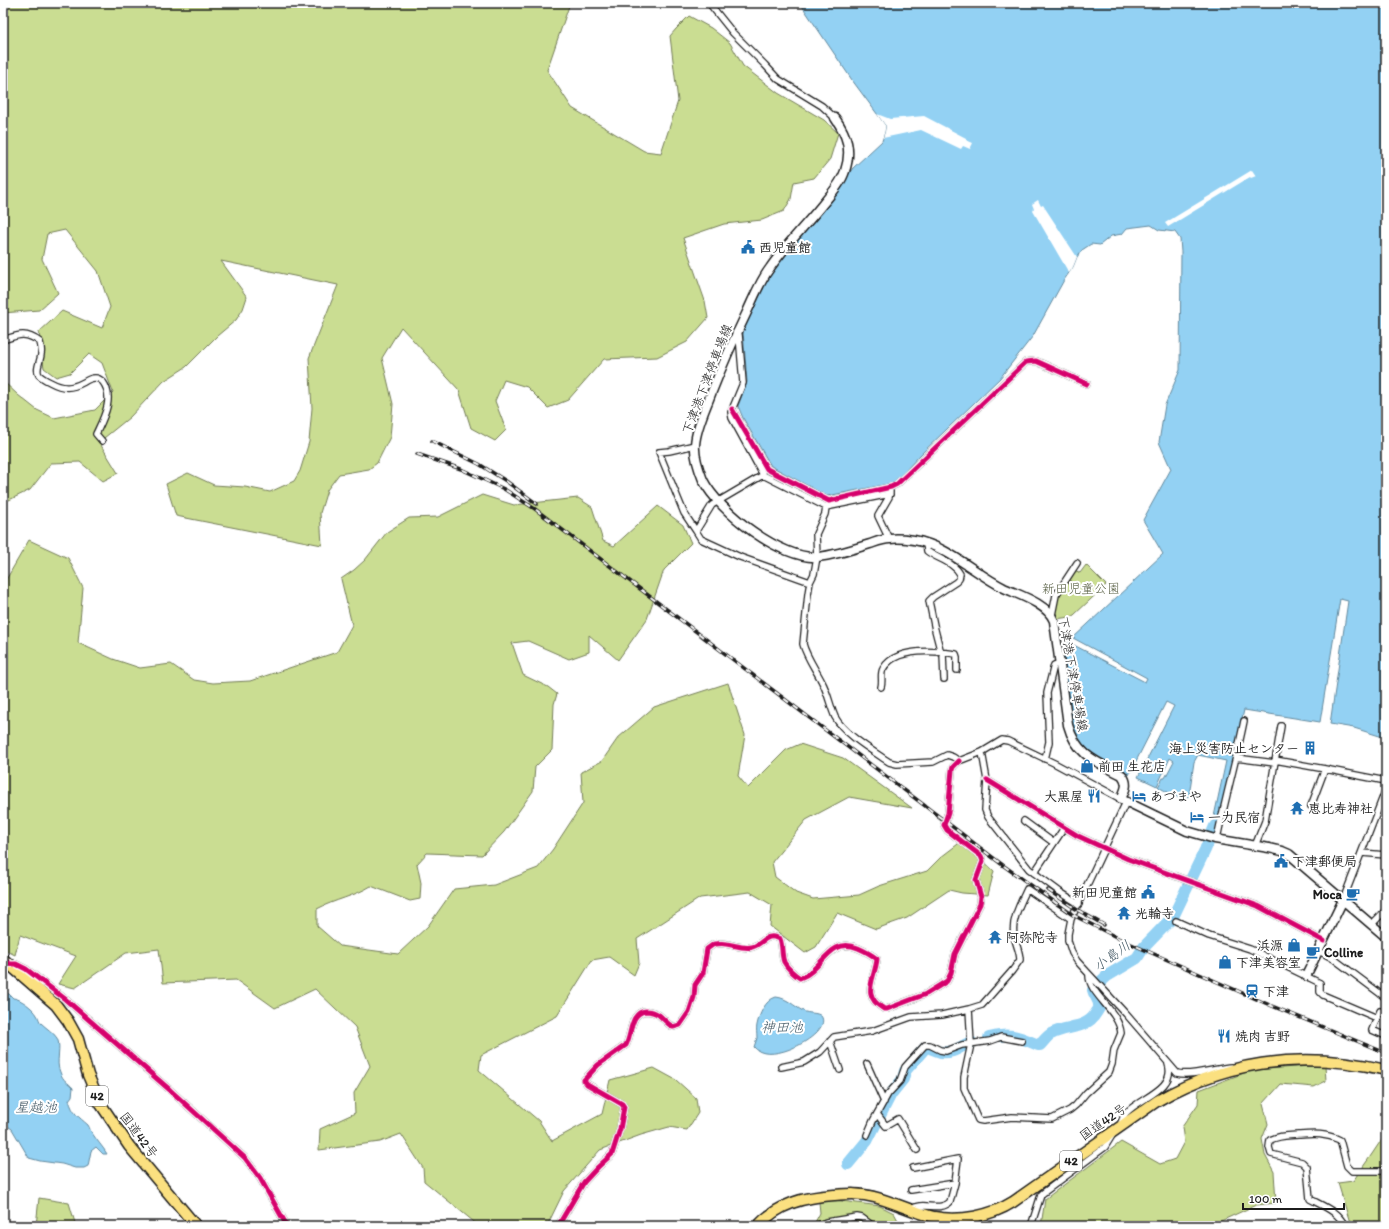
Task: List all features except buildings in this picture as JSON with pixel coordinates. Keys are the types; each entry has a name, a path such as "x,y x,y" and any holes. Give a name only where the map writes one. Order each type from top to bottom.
{"highway":[{"name":"国道42号","path":"6,962 56,1005 68,1021 78,1039 88,1075 100,1103 129,1146 196,1226"},
{"name":"国道42号","path":"758,1226 770,1214 783,1206 803,1199 848,1194 864,1195 935,1217 965,1218 998,1211 1025,1194 1157,1101 1180,1089 1213,1076 1248,1066 1316,1059 1343,1061 1386,1070"}],"main road":[{"name":"下津港下津停車場線","path":"835,118 847,140 848,159 844,173 836,188 770,268 736,332 699,426 694,445 696,461 703,480 719,502 747,527 766,541 788,551 806,556 817,557 889,539 915,540 940,549 1003,588 1024,596 1048,611 1052,615 1054,621 1070,733 1076,746 1087,756 1122,775 1125,779 1126,787 1123,801"},
{"path":"1123,801 1179,828 1214,838 1282,851 1289,854 1386,937"},
{"path":"1306,976 1344,900"}],"street":[{"path":"709,3 733,33 778,79 822,106 835,118"},
{"path":"736,332 739,335 743,383 731,412 732,418 763,475 826,507 890,494"},
{"path":"3,340 17,334 31,337 40,342 42,353 38,372 40,376 57,385 69,388 95,378 100,379 107,391 108,399 105,415 96,434 102,441"},
{"path":"732,409 767,469 829,501 891,487 897,484 1026,362 1036,361 1087,384"},
{"path":"694,445 659,452 681,502 684,513 701,539 740,557 810,582"},
{"path":"696,531 712,505 763,475"},
{"path":"889,539 878,516 889,498 891,487"},
{"path":"826,507 825,514 816,534 817,557 814,574 810,582 803,644 805,651 826,688 835,716 844,728 889,762 897,764 933,762 947,755 959,761"},
{"path":"926,543 927,551 950,564 958,570 960,574 959,579 956,582 934,596 929,601 934,630 942,653 944,679"},
{"path":"1052,615 1056,595 1077,563"},
{"path":"881,687 882,670 894,659 906,654 919,652 957,655 957,670"},
{"path":"1045,759 1049,742 1047,693 1054,665 1060,662"},
{"path":"1214,838 1226,798 1244,721"},
{"path":"1255,846 1265,821 1281,726"},
{"path":"558,1226 584,1182 612,1154 624,1117 624,1108 622,1104 587,1084 584,1080 598,1064 626,1044 629,1040 632,1026 637,1014 649,1011 658,1015 666,1023 673,1027 680,1025 689,1012 694,998 695,985 703,973 707,949 714,944 726,944 748,948 754,947 767,937 774,936 780,939 783,945 784,962 794,974 800,978 807,976 833,949 842,945 850,944 871,954 877,959 876,968 869,990 873,999 884,1009 926,994 947,981 951,973 955,954 980,904 981,897 976,880 983,860 981,856 947,830 944,825 948,813 952,770 959,761 982,752 1002,740 1045,759 1123,801 1105,848 1071,919 1068,934 1070,946 1075,957 1089,975 1126,1014 1174,1070 1180,1074 1248,1066"},
{"path":"982,752 987,780 985,810 988,817 1029,869 1079,904"},
{"path":"1236,758 1275,761 1325,768 1386,781"},
{"path":"1311,806 1325,768"},
{"path":"987,780 1078,836 1128,859 1258,906 1324,941"},
{"path":"1344,900 1386,789"},
{"path":"1024,821 1054,843"},
{"path":"1034,873 1064,828"},
{"path":"1362,853 1386,855"},
{"path":"781,1067 804,1062 820,1052 832,1037 880,1029 911,1017 942,1015 969,1009 984,1003 1018,963 1020,956 1013,927 1017,912 1027,889 1071,919"},
{"path":"1371,924 1386,910"},
{"path":"1176,921 1214,938 1250,949 1306,976 1320,983 1320,992 1322,995 1377,1018"},
{"path":"1319,951 1334,959 1386,998"},
{"path":"6,962 16,964 26,969 66,999 245,1158 260,1178 287,1226"},
{"path":"969,1009 971,1044 964,1077 964,1088 978,1120 983,1121 1012,1118 1052,1119 1065,1113 1076,1105 1108,1072 1112,1064 1114,1050 1121,1033 1118,1020 1090,983 1089,975"},
{"path":"1380,1011 1372,1030 1386,1036"},
{"path":"867,1136 873,1121 891,1090 900,1081 905,1067 925,1045 930,1045 940,1050 946,1050 990,1041 1001,1037 1022,1041"},
{"path":"830,1041 840,1070"},
{"path":"1031,1226 1043,1192 1106,1147 1120,1126 1126,1113 1161,1088 1168,1080 1170,1069 1166,1060"},
{"path":"867,1064 884,1102"},
{"path":"877,1114 886,1126 898,1119 917,1150"},
{"path":"1345,1226 1340,1216 1325,1206 1310,1199 1307,1168 1302,1162 1271,1154 1269,1147 1270,1140 1279,1136 1320,1133 1340,1140 1347,1166 1352,1171 1386,1171"},
{"path":"910,1209 917,1206 943,1206 950,1202 955,1183 958,1159 913,1168"},
{"path":"911,1190 955,1183"},
{"path":"815,1226 826,1222 857,1217 862,1218 873,1226"}],"green space":[{"path":"3,3 570,3 547,70 572,108 644,151 661,153 678,101 670,36 689,16 711,28 730,43 743,66 778,93 824,120 838,133 830,159 814,178 794,182 791,199 784,211 762,220 724,224 683,238 705,301 708,318 687,342 657,357 604,359 568,400 548,408 527,387 504,380 495,401 506,430 495,441 471,428 459,390 401,327 382,358 393,404 390,437 377,463 369,469 339,474 327,490 320,513 322,545 176,516 166,484 188,473 214,485 245,487 270,492 294,481 300,471 309,442 312,408 309,358 338,285 221,261 247,297 243,309 236,320 217,336 186,367 164,381 130,417 99,442 118,473 103,481 80,462 51,463 30,490 9,500 3,499 3,381 37,410 54,418 95,410 113,392 102,363 89,354 70,373 56,377 44,368 39,332 62,311 102,328 110,307 98,271 65,230 47,234 42,259 58,293 39,310 3,313"},
{"path":"482,495 514,505 578,498 592,507 603,541 614,546 658,506 683,525 691,543 664,570 647,619 618,660 589,635 589,652 569,659 528,641 512,643 523,675 548,687 557,694 554,704 552,750 535,767 533,791 504,832 482,855 427,853 417,864 421,883 420,899 410,901 371,886 358,893 317,909 317,926 340,946 398,954 428,926 454,889 494,885 538,868 553,849 583,803 581,772 602,761 618,738 654,707 728,683 745,735 738,776 748,788 786,750 800,744 843,758 912,808 849,797 806,820 772,862 775,877 796,893 813,899 859,895 879,886 927,871 941,857 962,841 994,871 988,895 962,893 949,890 907,918 876,929 837,913 816,947 805,953 770,926 772,905 750,892 700,898 637,939 639,963 634,975 609,957 592,960 557,1016 481,1055 479,1070 539,1121 552,1141 602,1114 610,1080 654,1068 676,1080 696,1098 698,1113 687,1130 669,1127 641,1135 600,1150 564,1191 547,1226 479,1226 424,1181 423,1168 401,1134 380,1142 319,1150 320,1129 355,1113 354,1093 370,1066 355,1027 315,989 275,1008 236,980 163,983 159,949 126,953 75,988 58,984 76,956 20,935 15,955 3,949 3,585 29,540 68,558 83,588 78,643 113,659 140,668 171,664 194,680 213,683 250,681 337,652 352,625 341,579 365,560 387,532 409,518 438,517"},
{"name":"新田児童公園","path":"1086,565 1106,585 1074,615 1056,619 1056,605 1063,587 1075,570 1080,573"},
{"path":"1325,1065 1326,1081 1314,1087 1281,1084 1263,1104 1268,1124 1262,1139 1265,1155 1274,1172 1276,1203 1256,1205 1210,1226 1041,1226 1045,1199 1121,1142 1160,1164 1175,1159 1184,1142 1182,1127 1198,1104 1199,1090 1252,1070"},
{"path":"1386,1133 1386,1226 1351,1226 1338,1183 1353,1181"},
{"path":"39,1198 69,1203 76,1226 36,1226"},
{"path":"834,1200 880,1206 894,1213 901,1226 813,1226 820,1213 819,1202"}],"water":[{"path":"800,3 1386,3 1386,738 1354,728 1330,724 1348,601 1340,599 1320,722 1244,710 1215,836 1210,835 1226,761 1198,755 1194,762 1189,796 1181,799 1158,787 1163,778 1165,778 1174,761 1170,758 1157,786 1138,777 1174,706 1166,702 1129,775 1096,757 1083,745 1072,728 1063,648 1068,642 1145,682 1147,678 1073,638 1163,554 1143,520 1171,469 1159,442 1165,405 1180,370 1181,252 1180,239 1175,232 1159,230 1151,225 1127,228 1122,234 1111,236 1100,245 1091,244 1082,250 1033,336 1000,378 920,455 894,483 827,496 771,466 743,418 738,406 747,382 743,331 767,280 779,261 819,215 853,168 882,141 886,126 852,80"},
{"name":"星越池","path":"3,992 30,1007 38,1016 41,1023 57,1038 59,1046 58,1064 61,1075 73,1088 72,1096 69,1100 72,1109 88,1125 91,1132 107,1154 103,1154 96,1147 91,1151 88,1166 84,1168 75,1168 29,1158 12,1129 3,1123"},
{"name":"神田池","path":"776,997 787,1001 805,1012 815,1013 821,1016 823,1023 818,1031 810,1038 786,1051 773,1053 762,1052 754,1047 757,1038 758,1021 761,1013 769,1001"}],"pier":[{"path":"877,114 890,119 924,116 973,143 970,149 963,146 961,149 921,130 883,138 886,126"},
{"path":"1252,170 1256,176 1250,177 1168,227 1165,223"},
{"path":"1038,200 1041,206 1043,205 1077,257 1069,273 1033,211 1034,209 1032,204"}],"waterway":[{"name":"小島川","path":"989,1038 1009,1035 1040,1045 1051,1034 1063,1029 1081,1025 1092,1018 1099,1007 1093,990 1107,976 1137,958 1144,947 1173,917 1215,826"},
{"name":"小島川","path":"848,1164 867,1141 891,1094 903,1079 905,1071 925,1048 928,1047 936,1051 949,1052 971,1042"}],"railway":[{"path":"432,441 479,464 506,481 537,504"},
{"path":"417,454 461,469 504,489 535,509 1004,866 1073,915 1120,939 1272,1006 1386,1053"},
{"path":"1048,890 1076,909 1104,925"}],"cycle path":[{"path":"732,409 767,469 829,501 891,487 897,484 1026,362 1036,361 1087,384"},
{"path":"558,1226 584,1182 612,1154 620,1129 624,1107 622,1104 587,1084 584,1080 598,1065 626,1045 634,1019 641,1012 648,1011 659,1015 673,1027 680,1025 689,1012 694,997 695,985 703,973 707,949 714,944 752,947 768,938 775,937 780,939 784,962 787,967 800,978 808,974 833,950 840,946 858,948 877,959 871,992 872,998 884,1009 926,994 947,981 951,973 955,954 980,904 981,897 976,880 983,861 981,856 947,830 944,825 948,813 952,770 959,761"},
{"path":"987,780 1078,836 1128,859 1258,906 1324,941"},
{"path":"3,959 10,964 16,964 26,969 65,999 170,1090 245,1158 260,1178 287,1226"}],"place":[{"name":"西児童館","path":"748,247"},
{"name":"海上災害防止センター","path":"1310,748"},
{"name":"前田 生花店","path":"1087,766"},
{"name":"大黒屋","path":"1094,796"},
{"name":"あづまや","path":"1139,796"},
{"name":"恵比寿神社","path":"1297,808"},
{"name":"一力民宿","path":"1197,817"},
{"name":"下津郵便局","path":"1281,861"},
{"name":"新田児童館","path":"1148,892"},
{"name":"Moca","path":"1353,894"},
{"name":"光輪寺","path":"1124,913"},
{"name":"阿弥陀寺","path":"995,937"},
{"name":"浜源","path":"1294,945"},
{"name":"Colline","path":"1313,952"},
{"name":"下津美容室","path":"1225,962"},
{"name":"下津","path":"1252,991"},
{"name":"焼肉 吉野","path":"1224,1036"}]}
